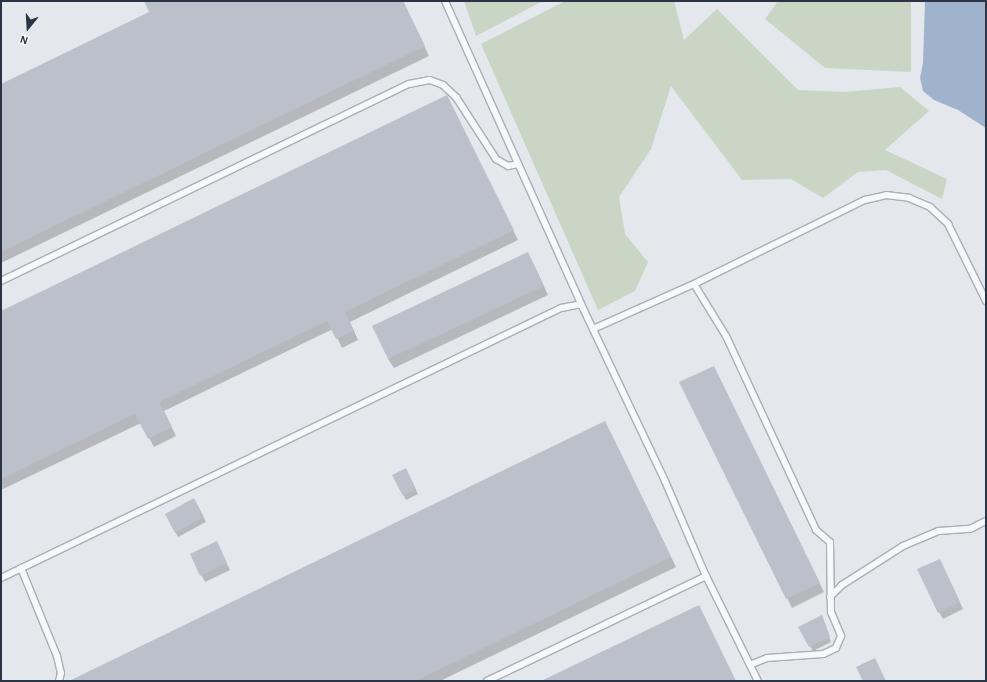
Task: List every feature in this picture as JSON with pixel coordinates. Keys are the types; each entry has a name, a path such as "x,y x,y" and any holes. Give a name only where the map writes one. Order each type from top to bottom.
{"lane":[{"path":"445,1 581,304 665,481 706,576 758,681"},
{"path":"1,281 409,84 430,80 443,85 456,97 496,159 508,166 518,164"},
{"path":"593,329 694,284 866,200 886,195 909,198 930,207 948,224 986,301"},
{"path":"694,284 726,336 816,530 830,542 831,612 841,636 836,648 823,654 767,658 750,665"},
{"path":"1,578 561,308 581,304"},
{"path":"830,597 842,585 903,546 939,531 970,530 986,521"},
{"path":"21,568 57,656 61,673 59,681"},
{"path":"487,681 706,576"}],"green space":[{"path":"464,1 543,1 476,36"},
{"path":"565,1 674,1 684,40 717,9 798,90 844,92 900,87 929,111 885,150 947,179 942,199 886,170 858,172 823,198 791,179 742,180 671,86 651,149 619,197 625,234 648,262 635,291 598,310 481,44"},
{"path":"778,1 911,1 911,72 825,68 765,19"}],"water":[{"path":"925,1 986,1 986,128 958,110 934,100 923,91 920,78 923,63"}],"building":[{"path":"144,1 403,1 425,46 1,252 1,84 149,12"},
{"path":"447,95 514,230 345,312 354,331 336,339 327,321 159,402 172,427 148,439 135,414 1,479 1,311"},
{"path":"528,252 544,286 388,359 372,326"},
{"path":"714,366 820,583 786,599 679,382"},
{"path":"605,421 671,557 416,681 69,681"},
{"path":"406,468 416,489 403,496 392,475"},
{"path":"194,498 204,517 175,533 165,514"},
{"path":"217,541 227,563 200,576 190,554"},
{"path":"940,559 960,602 938,613 917,569"},
{"path":"699,605 736,681 541,681"},
{"path":"822,615 830,637 809,647 798,627"},
{"path":"875,658 886,681 863,681 856,667"}]}
